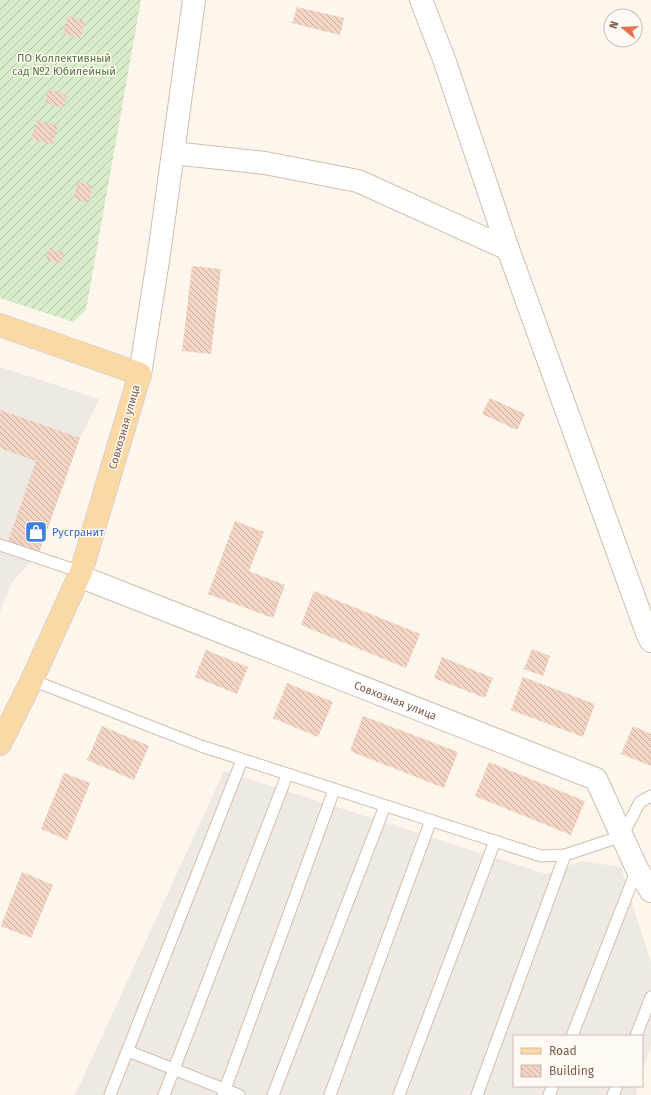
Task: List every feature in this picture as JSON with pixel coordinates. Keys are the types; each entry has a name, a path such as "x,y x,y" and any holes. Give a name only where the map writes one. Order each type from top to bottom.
{"main road":[{"name":"Совхозная улица","path":"0,325 140,374 80,574 32,680 0,744"}],"street":[{"path":"140,374 159,254 194,0"},
{"path":"421,0 444,59 508,249 651,641"},
{"path":"172,153 265,162 358,181 508,249"},
{"name":"Совхозная улица","path":"80,574 596,779 637,869 651,891"}],"lane":[{"path":"0,545 80,574"},
{"path":"32,680 201,746 541,856 565,855 622,836 640,802 651,796"},
{"path":"110,1095 242,760"},
{"path":"164,1095 173,1068 287,775"},
{"path":"224,1093 334,790"},
{"path":"273,1095 385,806"},
{"path":"330,1095 431,820"},
{"path":"399,1095 495,841"},
{"path":"477,1095 565,855"},
{"path":"572,1035 637,869"},
{"path":"636,1035 651,997"},
{"path":"128,1051 173,1068 224,1093 239,1095"}],"shaded area":[{"path":"0,367 99,399 80,438 39,553 12,582 0,612"},
{"path":"224,771 546,874 582,861 621,867 651,963 651,1044 643,1071 643,1035 513,1035 513,1087 638,1087 636,1095 75,1095"}],"green space":[{"name":"ПО Коллективный сад №2 Юбилейный","path":"0,0 141,0 86,310 73,322 0,298"}],"building":[{"path":"297,7 344,18 340,35 292,23"},
{"path":"68,16 85,21 80,38 63,33"},
{"path":"49,89 67,95 63,108 45,102"},
{"path":"37,120 58,126 52,145 31,138"},
{"path":"78,182 93,186 88,203 73,198"},
{"path":"49,248 64,253 61,263 46,259"},
{"path":"192,266 221,269 211,354 182,351"},
{"path":"490,398 525,414 517,430 482,414"},
{"path":"0,410 80,438 39,553 8,541 36,461 0,448"},
{"path":"235,521 264,532 249,571 285,585 273,618 208,594"},
{"path":"314,591 420,634 406,668 301,625"},
{"path":"532,649 550,656 543,676 524,669"},
{"path":"206,650 248,667 237,694 195,677"},
{"path":"442,657 493,678 485,698 434,678"},
{"path":"523,677 595,704 583,737 511,710"},
{"path":"287,683 333,702 318,737 273,718"},
{"path":"363,716 458,752 444,788 350,751"},
{"path":"102,726 149,746 134,780 87,760"},
{"path":"633,726 651,734 651,766 621,754"},
{"path":"489,762 585,801 571,835 475,796"},
{"path":"64,773 90,783 67,840 41,829"},
{"path":"22,872 53,885 31,938 1,926"}],"place":[{"name":"Русгранит","path":"36,532"}]}
